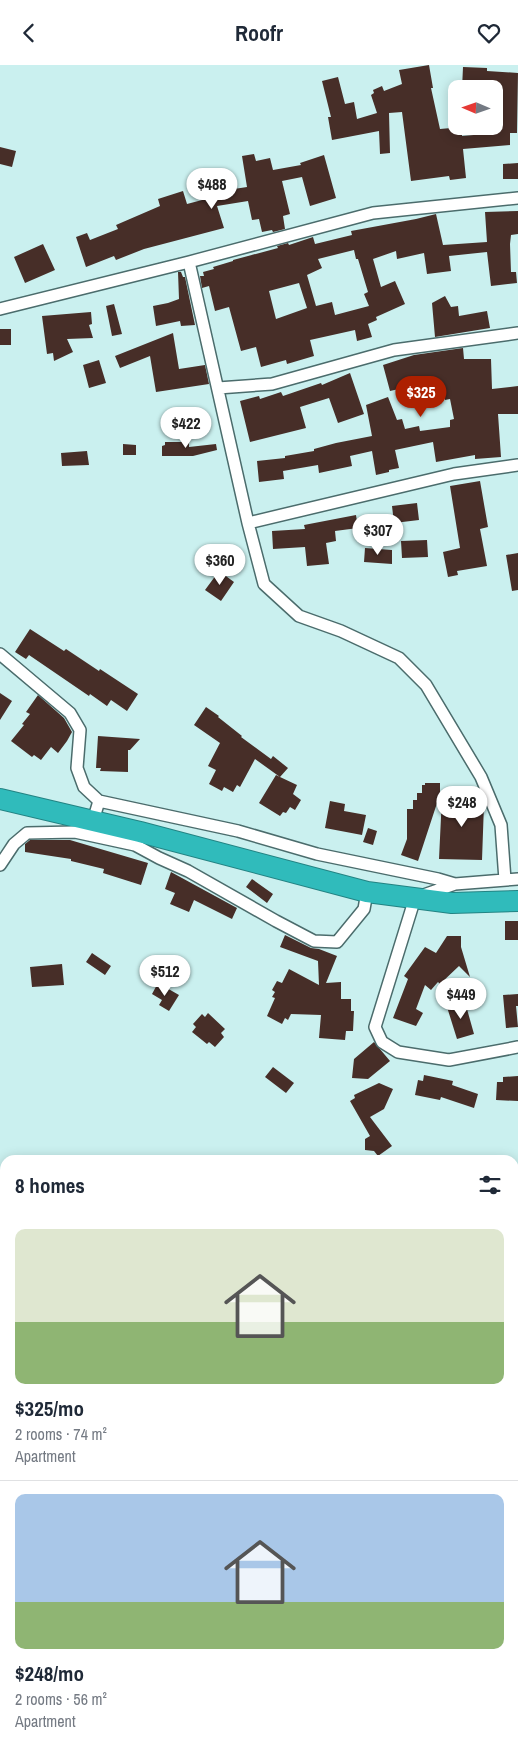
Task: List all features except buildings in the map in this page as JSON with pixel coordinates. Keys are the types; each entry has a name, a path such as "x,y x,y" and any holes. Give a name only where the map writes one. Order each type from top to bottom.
{"highway":[{"path":"0,799 93,821 137,839 304,863 368,892 452,903 518,901"}],"street":[{"path":"0,309 374,213 518,197"},
{"path":"189,262 248,523 264,583 299,615 341,631 399,658 426,685 481,777 501,825 505,880"},
{"path":"218,388 272,384 394,350 518,333"},
{"path":"248,523 454,474 518,465"},
{"path":"0,655 70,713 80,730 77,768 84,787 99,801 238,831 304,863 438,879 456,884"},
{"path":"93,821 99,801"},
{"path":"0,865 14,844 27,833 76,832 137,839 159,859 188,871 314,941 337,942 364,909 368,892"},
{"path":"518,879 456,884 415,898 375,1027 382,1042 398,1052 449,1060 518,1047"}]}
